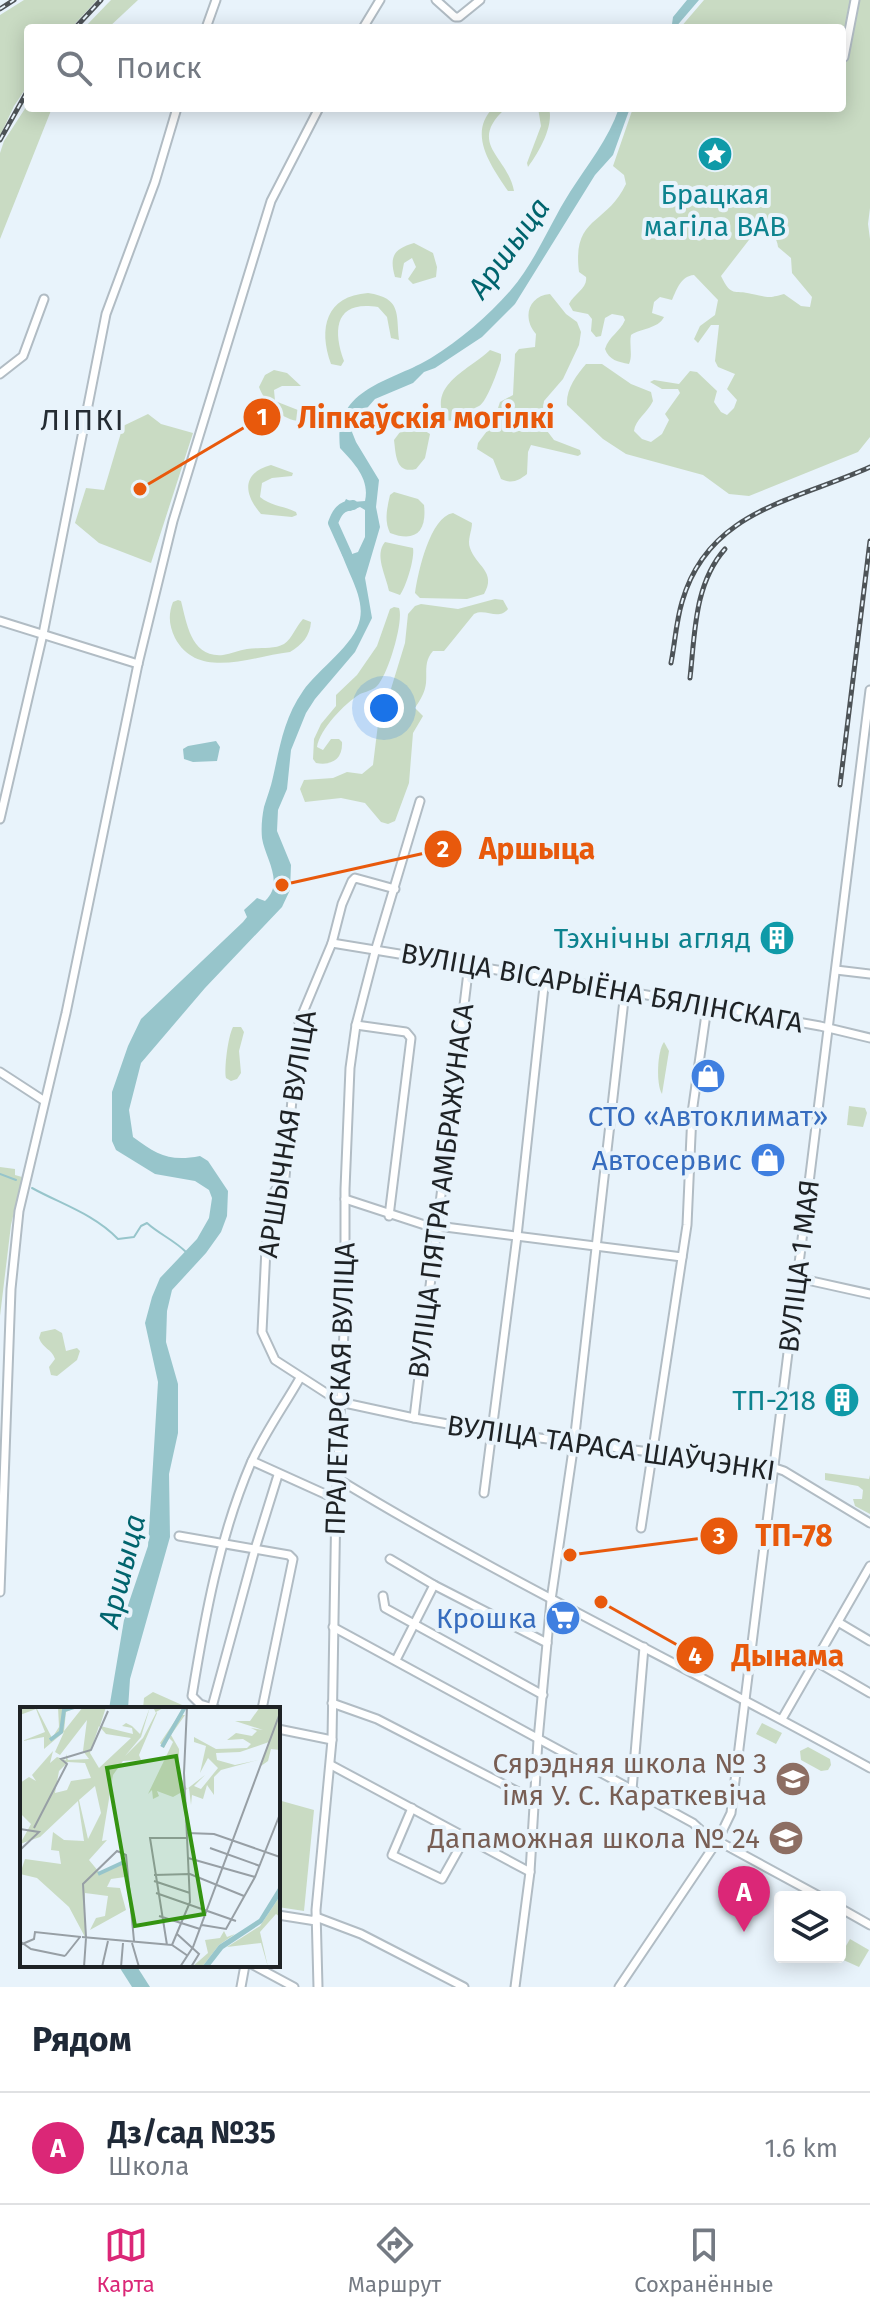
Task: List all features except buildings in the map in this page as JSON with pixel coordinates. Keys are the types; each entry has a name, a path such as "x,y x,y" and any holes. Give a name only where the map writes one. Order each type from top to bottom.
{"street":[{"path":"207,24 216,0"},
{"path":"365,24 380,0"},
{"path":"436,0 459,17 480,0"},
{"path":"846,47 855,0"},
{"path":"0,819 4,784 43,634 106,314 155,182 160,156 176,112"},
{"path":"0,1592 13,1254 19,1211 76,966 138,664 173,521 242,304 263,225 291,158 317,112"},
{"path":"0,374 23,356 44,299"},
{"path":"0,621 138,664"},
{"name":"ВУЛІЦА 1 МАЯ","path":"619,1987 718,1840 731,1813 870,690"},
{"name":"ПРАЛЕТАРСКАЯ ВУЛІЦА","path":"318,1987 316,1919 332,1740 336,1499 345,1310 350,1068 356,1025 376,948 420,801"},
{"name":"АРШЫЧНАЯ ВУЛІЦА","path":"340,1402 275,1360 262,1332 266,1248 272,1195 285,1177 299,1022 332,943 342,904 355,878 395,889"},
{"name":"ВУЛІЦА ВІСАРЫЁНА БЯЛІНСКАГА","path":"332,943 625,991 870,1038"},
{"name":"ВУЛІЦА ПЯТРА АМБРАЖУНАСА","path":"414,1418 469,964"},
{"path":"836,970 870,974"},
{"path":"484,1493 517,1236 545,977"},
{"path":"515,1987 530,1872 551,1600 574,1443 625,991"},
{"path":"641,1528 687,1225 692,1113 707,1007"},
{"path":"356,1025 406,1032 411,1038 389,1216"},
{"path":"0,1072 43,1100"},
{"path":"345,1199 389,1216 437,1229 445,1227 682,1257"},
{"path":"798,1278 870,1294"},
{"path":"210,1707 200,1704 192,1696 209,1592 252,1461 300,1378"},
{"name":"ВУЛІЦА ТАРАСА ШАЎЧЭНКІ","path":"340,1402 493,1432 775,1468 870,1523"},
{"path":"252,1461 336,1499"},
{"path":"214,1707 255,1549 278,1475"},
{"path":"338,1479 412,1524 551,1600 745,1699 870,1768"},
{"path":"179,1536 289,1555 293,1559 262,1707"},
{"path":"390,1559 547,1643"},
{"path":"782,1719 838,1622 866,1584 870,1566"},
{"path":"396,1660 434,1585"},
{"path":"383,1596 385,1608 543,1695"},
{"path":"838,1622 870,1641"},
{"path":"333,1627 810,1891"},
{"path":"632,1790 644,1647"},
{"path":"815,1661 870,1693"},
{"path":"332,1703 377,1719 534,1800"},
{"path":"280,1729 332,1740"},
{"path":"331,1765 530,1872"},
{"path":"412,1808 392,1855 442,1879 465,1838"},
{"path":"846,1911 870,1925"},
{"path":"280,1915 316,1919 361,1934 464,1987"},
{"path":"241,1987 245,1967"},
{"path":"257,1967 294,1987"}],"green space":[{"path":"24,0 97,0 75,24 24,24 24,91 0,136 0,15"},
{"path":"111,0 138,0 112,24 88,24"},
{"path":"704,0 870,0 870,437 858,452 749,496 729,494 703,475 626,454 603,439 567,405 570,388 586,364 602,364 631,384 651,392 653,401 634,431 651,442 662,434 669,420 665,414 680,393 678,389 662,389 650,382 654,380 679,384 690,371 697,372 717,391 714,402 721,412 727,415 737,400 727,389 735,374 718,367 715,361 719,325 711,325 698,343 694,339 700,326 715,315 718,300 694,275 683,280 672,300 660,297 654,302 652,313 664,317 658,324 631,335 629,364 611,358 605,349 623,324 623,316 612,314 605,318 601,336 596,337 591,331 592,319 588,314 573,311 569,304 586,281 586,277 579,272 581,241 592,223 618,198 626,184 624,175 613,166 632,112 846,112 846,24 683,24","holes":["761,232 771,235 778,247 791,258 792,273 812,297 810,307 801,306 784,294 768,297 734,291 721,276 752,236"]},
{"path":"24,110 50,112 0,239 0,153"},
{"path":"490,112 502,112 495,120 489,141 514,191 508,191 489,161 482,139"},
{"path":"539,112 550,112 547,131 528,167 527,163 541,126"},
{"path":"414,243 433,253 437,267 436,277 413,284 408,279 416,267 412,258 404,263 401,278 395,277 393,259 398,251"},
{"path":"368,293 392,303 397,315 399,340 391,338 387,317 378,307 353,308 346,312 338,328 344,361 341,366 331,364 325,338 329,316 343,300"},
{"path":"550,294 577,322 581,332 579,345 563,379 544,401 541,423 554,440 580,450 581,454 578,456 531,445 527,474 515,481 505,481 501,479 493,459 477,449 478,443 493,423 500,402 513,395 515,354 519,349 535,347 536,334 528,315 532,303"},
{"path":"490,350 501,354 501,360 485,399 479,406 452,421 446,420 441,408 446,387"},
{"path":"274,370 287,373 301,386 282,386 274,390 275,401 303,412 325,401 314,417 292,420 266,400 259,387 265,375"},
{"path":"148,414 161,424 193,433 151,563 99,543 75,523 86,488 104,490 123,426"},
{"path":"422,429 430,434 425,458 416,469 404,469 398,462 394,440 400,432"},
{"path":"271,465 293,473 292,476 272,478 262,483 260,497 297,515 261,514 251,499 250,478"},
{"path":"394,492 418,499 424,505 424,522 413,535 390,533 387,514 390,495"},
{"path":"453,513 472,523 469,545 487,575 484,594 467,599 420,598 415,593 426,547 438,524"},
{"path":"385,542 413,548 410,572 400,595 389,591 381,559"},
{"path":"495,599 503,600 508,609 500,614 474,614 444,651 433,651 428,659 425,690 415,708 423,716 413,733 409,783 395,821 388,824 381,822 365,803 341,798 305,802 300,789 304,780 333,778 347,772 362,774 373,765 379,716 405,643 408,614 415,606 421,604 458,609"},
{"path":"181,601 192,638 204,651 212,654 280,646 303,619 311,622 309,632 305,640 290,652 227,663 197,659 185,651 175,638 170,624 173,602"},
{"path":"399,608 399,624 390,660 381,680 347,704 328,725 317,747 323,750 331,739 339,739 342,742 341,753 332,762 316,763 313,759 314,739 321,724 336,706 336,695 357,675 377,646 390,609"},
{"path":"233,1027 241,1027 244,1032 239,1051 241,1073 231,1081 226,1078 226,1068"},
{"path":"664,1042 669,1051 662,1094 658,1068"},
{"path":"849,1106 865,1108 867,1113 863,1127 847,1125"},
{"path":"0,1167 15,1169 15,1175 22,1177 11,1225 0,1316"},
{"path":"55,1329 62,1333 66,1351 77,1348 80,1351 77,1360 57,1376 51,1375 49,1367 54,1356 39,1338 41,1332"},
{"path":"825,1473 869,1479 870,1475 870,1514 855,1506 853,1499 862,1499 863,1490 858,1486 825,1480"},
{"path":"153,1692 187,1707 143,1707 144,1698"},
{"path":"762,1723 782,1733 776,1744 756,1734"},
{"path":"808,1747 830,1759 828,1770 821,1771 801,1760 800,1751"},
{"path":"280,1801 314,1810 304,1911 280,1907"},
{"path":"850,1939 869,1950 859,1967 846,1961 846,1946"}],"water":[{"path":"687,0 699,0 678,24 672,24 673,17"},
{"path":"617,112 629,112 613,155 595,175 515,304 482,337 424,372 413,383 375,399 354,423 352,432 356,442 379,480 376,507 380,527 365,578 372,618 355,652 306,713 291,750 287,789 278,810 277,831 291,865 290,890 282,907 205,988 141,1063 129,1110 133,1137 164,1156 200,1156 208,1161 228,1191 227,1216 221,1232 206,1253 172,1290 167,1311 166,1342 178,1384 178,1433 169,1474 170,1537 130,1679 128,1707 109,1707 125,1614 148,1546 158,1382 145,1323 160,1278 197,1239 209,1218 212,1198 209,1190 195,1181 155,1174 116,1150 112,1141 112,1092 141,1019 243,922 247,917 244,910 257,898 265,901 271,894 274,878 262,838 262,822 284,732 291,711 303,691 344,647 360,619 357,590 339,543 352,554 358,552 365,537 365,510 360,507 350,511 342,507 346,499 365,501 366,493 360,472 340,448 340,428 346,412 355,399 368,389 431,358 452,343 510,291 527,268"},
{"path":"216,741 220,747 217,761 193,762 184,759 183,749 188,746"},
{"path":"119,1967 137,1967 150,1987 132,1987"}],"waterway":[{"path":"347,554 333,523 340,510 353,505"},
{"path":"0,1174 16,1180"},
{"path":"32,1188 88,1216 118,1239 134,1237 147,1223 186,1252"}],"railway":[{"path":"0,9 14,0"},
{"path":"79,24 101,0"},
{"path":"0,140 24,97"},
{"path":"671,663 682,602 694,571 712,547 733,528 758,513 870,467"},
{"path":"840,785 870,541"},
{"path":"690,678 702,594 707,578 725,549"}],"place":[{"name":"Брацкая магіла ВАВ","path":"715,154"},
{"name":"Ліпкаўскія могілкі","path":"140,489"},
{"name":"Аршыца","path":"282,885"},
{"name":"Тэхнічны агляд","path":"777,938"},
{"name":"СТО «Автоклимат»","path":"708,1076"},
{"name":"Автосервис","path":"768,1160"},
{"name":"ТП-218","path":"842,1400"},
{"name":"ТП-78","path":"570,1555"},
{"name":"Дынама","path":"601,1602"},
{"name":"Крошка","path":"563,1618"},
{"name":"Сярэдняя школа № 3 імя У. С. Караткевіча","path":"793,1779"},
{"name":"Дапаможная школа № 24","path":"786,1838"},
{"name":"Дз/сад №35","path":"744,1932"}],"district":[{"name":"ЛІПКІ","path":"83,420"}]}
